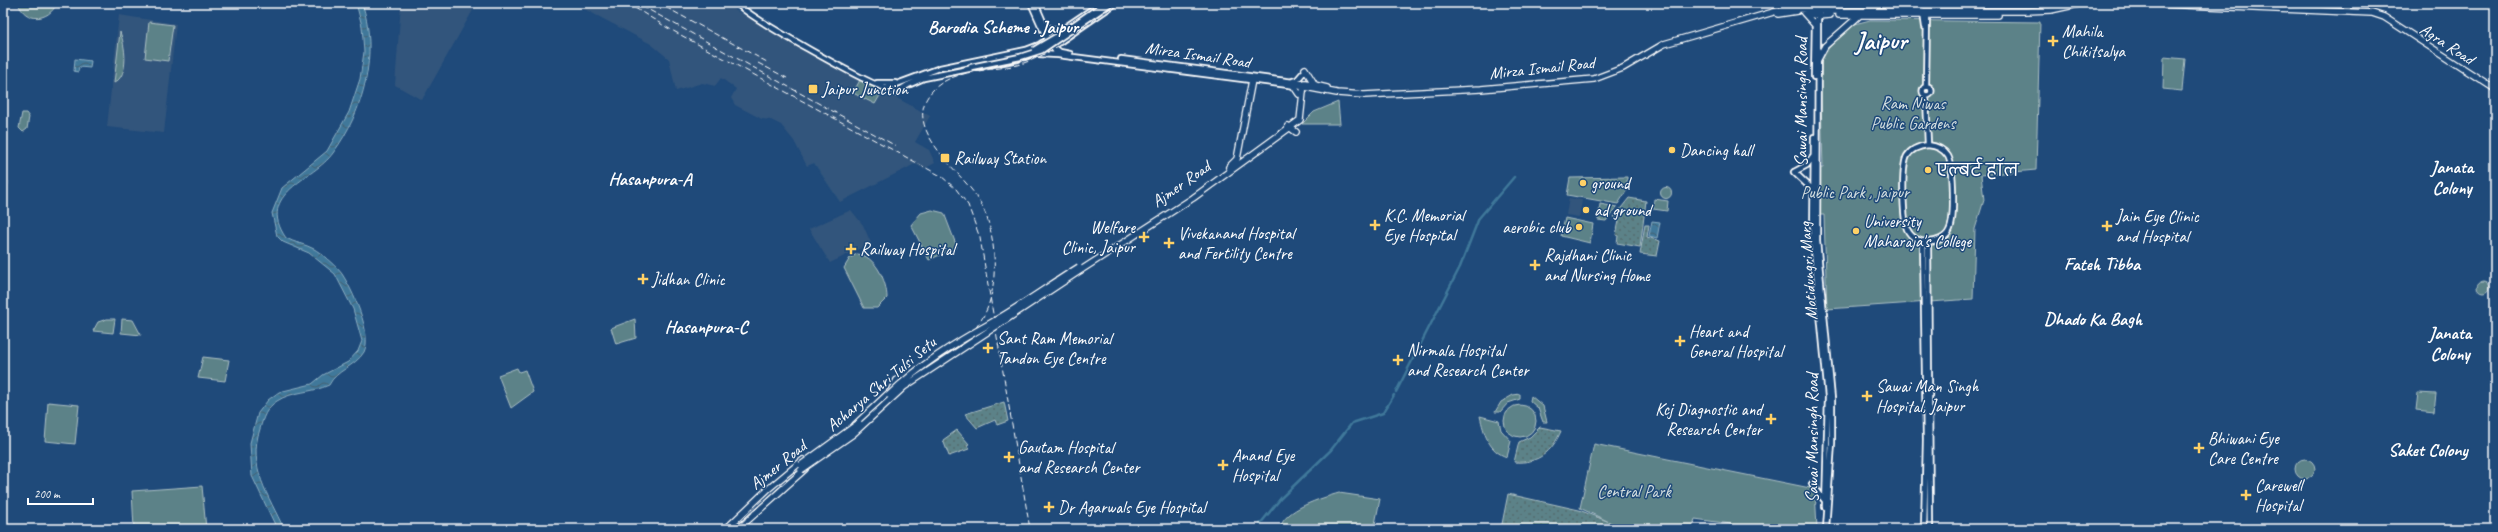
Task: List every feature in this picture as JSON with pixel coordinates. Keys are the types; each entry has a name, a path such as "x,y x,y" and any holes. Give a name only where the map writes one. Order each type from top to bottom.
{"highway":[{"path":"1792,3 1802,10 1816,24 1826,15"},
{"path":"1908,10 1920,8 1923,3"},
{"name":"Mirza Ismail Road","path":"1302,85 1348,94 1481,89 1594,78 1623,68 1664,44 1771,14 1787,8 1826,15 1860,12 2053,14 2084,7 2087,3"},
{"path":"2138,3 2336,11"},
{"name":"Mirza Ismail Road","path":"1771,14 1802,10"},
{"name":"Mirza Ismail Road","path":"1816,13 1908,10 1925,12"},
{"name":"Agra Road","path":"2336,11 2367,12 2384,17 2495,89"},
{"name":"Agra Road","path":"2336,11 2366,14 2377,17 2495,93"},
{"path":"1817,61 1825,46 1860,12"},
{"path":"1301,96 1315,87 1304,71"},
{"path":"1238,161 1238,151 1252,80"},
{"path":"1291,83 1301,96"},
{"path":"1238,151 1242,155 1247,155 1298,119 1302,85"},
{"path":"1288,126 1296,132"},
{"name":"Ajmer Road","path":"1082,267 1194,194 1288,126"},
{"name":"Acharya Shri Tulsi Setu","path":"738,529 801,470 853,434 904,387 990,326 1082,267"},
{"path":"907,382 990,326"},
{"name":"Acharya Shri Tulsi Setu","path":"730,529 801,465 856,427 923,364 972,332 990,326"},
{"path":"892,389 897,380"},
{"name":"Ajmer Road","path":"738,529 803,471 854,435 907,382"},
{"name":"Ajmer Road","path":"726,529 783,477 861,420 892,389 907,382"},
{"path":"823,447 827,454"}],"main road":[{"path":"1031,3 1058,55"},
{"path":"1035,3 1049,38"},
{"path":"739,5 745,12 885,88 893,94 940,68 1026,50 1049,38 1101,3"},
{"path":"885,88 894,84 1034,50 1105,3"},
{"path":"926,76 1034,53 1054,43 1111,3"},
{"path":"926,76 1008,62 1038,54 1053,47 1116,3"},
{"path":"739,5 874,82 879,84 894,84"},
{"path":"1925,12 1928,24 1926,26 1926,87 1922,92 1926,96 1928,145"},
{"name":"Motidungri Marg","path":"1816,13 1816,241 1832,399 1832,443 1826,529"},
{"name":"Sawai Mansingh Road","path":"1816,24 1813,240 1828,397 1823,529"},
{"path":"1045,26 1051,29 1061,30"},
{"name":"Mirza Ismail Road","path":"1053,47 1065,54 1154,64 1302,85"},
{"name":"Mirza Ismail Road","path":"1038,54 1154,64"},
{"name":"Mirza Ismail Road","path":"1205,71 1252,80 1264,80"},
{"path":"1291,83 1297,80 1304,71"},
{"path":"1928,145 1940,148 1948,156 1952,168 1952,220 1950,230 1943,238 1926,242 1913,237 1907,228 1904,168 1910,152 1928,145"},
{"path":"1813,190 1794,172 1807,165 1814,157"},
{"path":"1926,242 1930,529"},
{"path":"1924,529 1927,294"},
{"path":"1812,484 1825,503"}],"shaded area":[{"path":"401,3 477,3 422,100 395,85"},
{"path":"573,3 733,3 735,10 930,116 915,142 929,150 935,163 924,169 915,164 840,202 814,163 807,166 794,141 781,125 771,120 762,119 735,105 731,98 736,89 721,78 715,86 702,83 676,91 669,59 651,44"},
{"path":"119,15 176,24 164,133 107,127"},
{"path":"1569,198 1582,200 1579,217 1566,215"},
{"path":"851,210 863,225 871,243 830,263 809,229"}],"green space":[{"path":"18,3 57,3 49,14 37,18 26,14 21,10"},
{"name":"Ram Niwas Public Gardens","path":"1870,20 2040,22 2036,170 1981,175 1984,200 1975,229 1973,299 1827,309 1824,215 1820,215 1820,168 1823,168 1820,64 1828,49 1851,25"},
{"path":"149,22 173,25 168,61 145,58"},
{"path":"120,32 125,52 125,59 122,73 119,79 114,83"},
{"path":"2164,57 2185,59 2182,91 2163,89"},
{"path":"860,80 882,92 875,104 853,93"},
{"path":"1338,102 1340,124 1302,124 1314,112"},
{"path":"22,113 26,113 29,117 27,129 23,132 19,128"},
{"path":"1627,177 1627,190 1618,204 1567,195 1570,178"},
{"path":"3,180 8,181 3,240"},
{"path":"1666,187 1670,189 1672,193 1670,197 1666,199 1662,197 1660,193 1662,189"},
{"path":"1629,198 1646,201 1640,247 1617,243 1618,236 1616,235 1619,221 1614,217"},
{"path":"1654,199 1668,201 1667,211 1653,209"},
{"path":"1600,204 1617,207 1606,221 1598,220"},
{"path":"932,210 944,213 957,247 929,260 911,225 921,213"},
{"path":"1565,218 1593,224 1590,243 1561,236"},
{"path":"1645,225 1649,225 1647,237 1660,241 1657,256 1640,254"},
{"path":"857,254 863,255 874,264 879,270 885,284 887,298 877,308 864,308 844,268 850,258"},
{"path":"2482,281 2486,281 2490,287 2486,293 2482,293 2478,289 2478,285"},
{"path":"107,319 115,319 113,333 93,331 98,322"},
{"path":"122,319 133,320 141,335 121,333"},
{"path":"635,319 636,338 616,344 611,328"},
{"path":"203,357 229,360 225,381 198,378"},
{"path":"517,368 519,372 525,370 533,392 511,408 498,375"},
{"path":"2418,393 2436,394 2434,412 2416,410"},
{"path":"1520,394 1520,399 1508,403 1500,412 1495,412 1501,402 1513,395"},
{"path":"1531,396 1543,406 1547,422 1543,422 1538,408 1530,401"},
{"path":"48,402 79,405 75,444 45,441"},
{"path":"1004,402 1008,421 997,425 995,420 977,428 965,414"},
{"path":"1517,405 1523,405 1532,409 1536,421 1532,433 1523,437 1517,437 1508,433 1504,424 1504,418 1508,409"},
{"path":"1480,416 1499,421 1501,430 1511,441 1507,457 1491,446 1485,435"},
{"path":"1540,427 1561,431 1549,451 1537,459 1514,462 1519,442 1530,437"},
{"path":"957,430 969,444 967,445 969,449 949,456 943,440"},
{"name":"Central Park","path":"1594,444 1815,489 1817,529 1731,529 1731,524 1695,519 1692,529 1622,528 1580,508"},
{"path":"2305,459 2312,462 2315,469 2312,476 2305,479 2298,476 2295,469 2298,462"},
{"path":"202,486 206,529 134,529 132,491"},
{"path":"1339,493 1380,499 1374,529 1280,529 1288,516 1304,505"},
{"path":"1508,494 1579,510 1622,527 1644,529 1501,529"}],"water":[{"path":"356,3 362,3 367,22 369,42 366,81 360,100 344,137 333,153 324,163 282,198 278,210 278,223 286,238 317,250 342,274 356,301 364,323 366,344 364,352 360,357 336,376 329,385 322,388 289,395 273,404 266,414 261,425 256,456 258,468 266,493 284,529 277,529 252,476 250,443 258,413 268,400 279,392 312,384 323,375 348,362 358,351 362,341 353,309 335,274 309,253 283,242 277,236 272,213 282,188 327,151 349,112 360,79 364,52 362,26"},
{"path":"75,59 91,61 90,68 79,67 78,72 74,71"},
{"path":"1652,221 1660,222 1657,238 1649,236"}],"waterway":[{"path":"1396,392 1460,267 1479,218 1514,177"},
{"path":"1260,524 1281,498 1331,450 1352,423 1383,413 1394,395"}],"railway":[{"path":"627,3 666,27 941,176 956,189 968,205 980,238 1030,529"},
{"path":"658,3 767,62"},
{"path":"735,529 788,480 816,458 851,434 904,386 961,343 971,334 987,309 991,297 994,270 994,255 990,226 980,202 972,190 948,163 928,134 923,118 924,104 934,89 942,82 962,74 1017,65 1044,54 1057,47 1118,3"},
{"path":"642,6 896,146"},
{"path":"758,63 787,78"}],"place":[{"name":"Mahila Chikitsalya","path":"2053,41"},
{"name":"Jaipur Junction","path":"813,89"},
{"name":"Dancing hall","path":"1672,150"},
{"name":"Railway Station","path":"945,158"},
{"name":"एल्बर्ट हॉल","path":"1928,170"},
{"name":"ground","path":"1583,183"},
{"name":"ad ground","path":"1586,210"},
{"name":"K.C. Memorial Eye Hospital","path":"1375,225"},
{"name":"Jain Eye Clinic and Hospital","path":"2107,226"},
{"name":"aerobic club","path":"1579,227"},
{"name":"University Maharaja's College","path":"1856,231"},
{"name":"Welfare Clinic, Jaipur","path":"1144,237"},
{"name":"Vivekanand Hospital and Fertility Centre","path":"1169,243"},
{"name":"Railway Hospital","path":"851,249"},
{"name":"Rajdhani Clinic and Nursing Home","path":"1535,265"},
{"name":"Jidhan Clinic","path":"643,279"},
{"name":"Heart and General Hospital","path":"1680,341"},
{"name":"Sant Ram Memorial Tandon Eye Centre","path":"988,348"},
{"name":"Nirmala Hospital and Research Center","path":"1398,360"},
{"name":"Sawai Man Singh Hospital, Jaipur","path":"1867,396"},
{"name":"Kcj Diagnostic and Research Center","path":"1771,419"},
{"name":"Bhiwani Eye Care Centre","path":"2199,448"},
{"name":"Gautam Hospital and Research Center","path":"1009,457"},
{"name":"Anand Eye Hospital","path":"1223,465"},
{"name":"Carewell Hospital","path":"2246,495"},
{"name":"Dr Agarwals Eye Hospital","path":"1049,507"}],"district":[{"name":"Barodia Scheme , Jaipur","path":"1003,27"},
{"name":"Jaipur","path":"1881,41"},
{"name":"Janata Colony","path":"2452,177"},
{"name":"Hasanpura-A","path":"650,179"},
{"name":"Fateh Tibba","path":"2102,264"},
{"name":"Dhado Ka Bagh","path":"2093,319"},
{"name":"Hasanpura-C","path":"706,327"},
{"name":"Janata Colony","path":"2450,343"},
{"name":"Saket Colony","path":"2428,450"}],"park label":[{"name":"Public Park , jaipur","path":"1855,192"}]}
